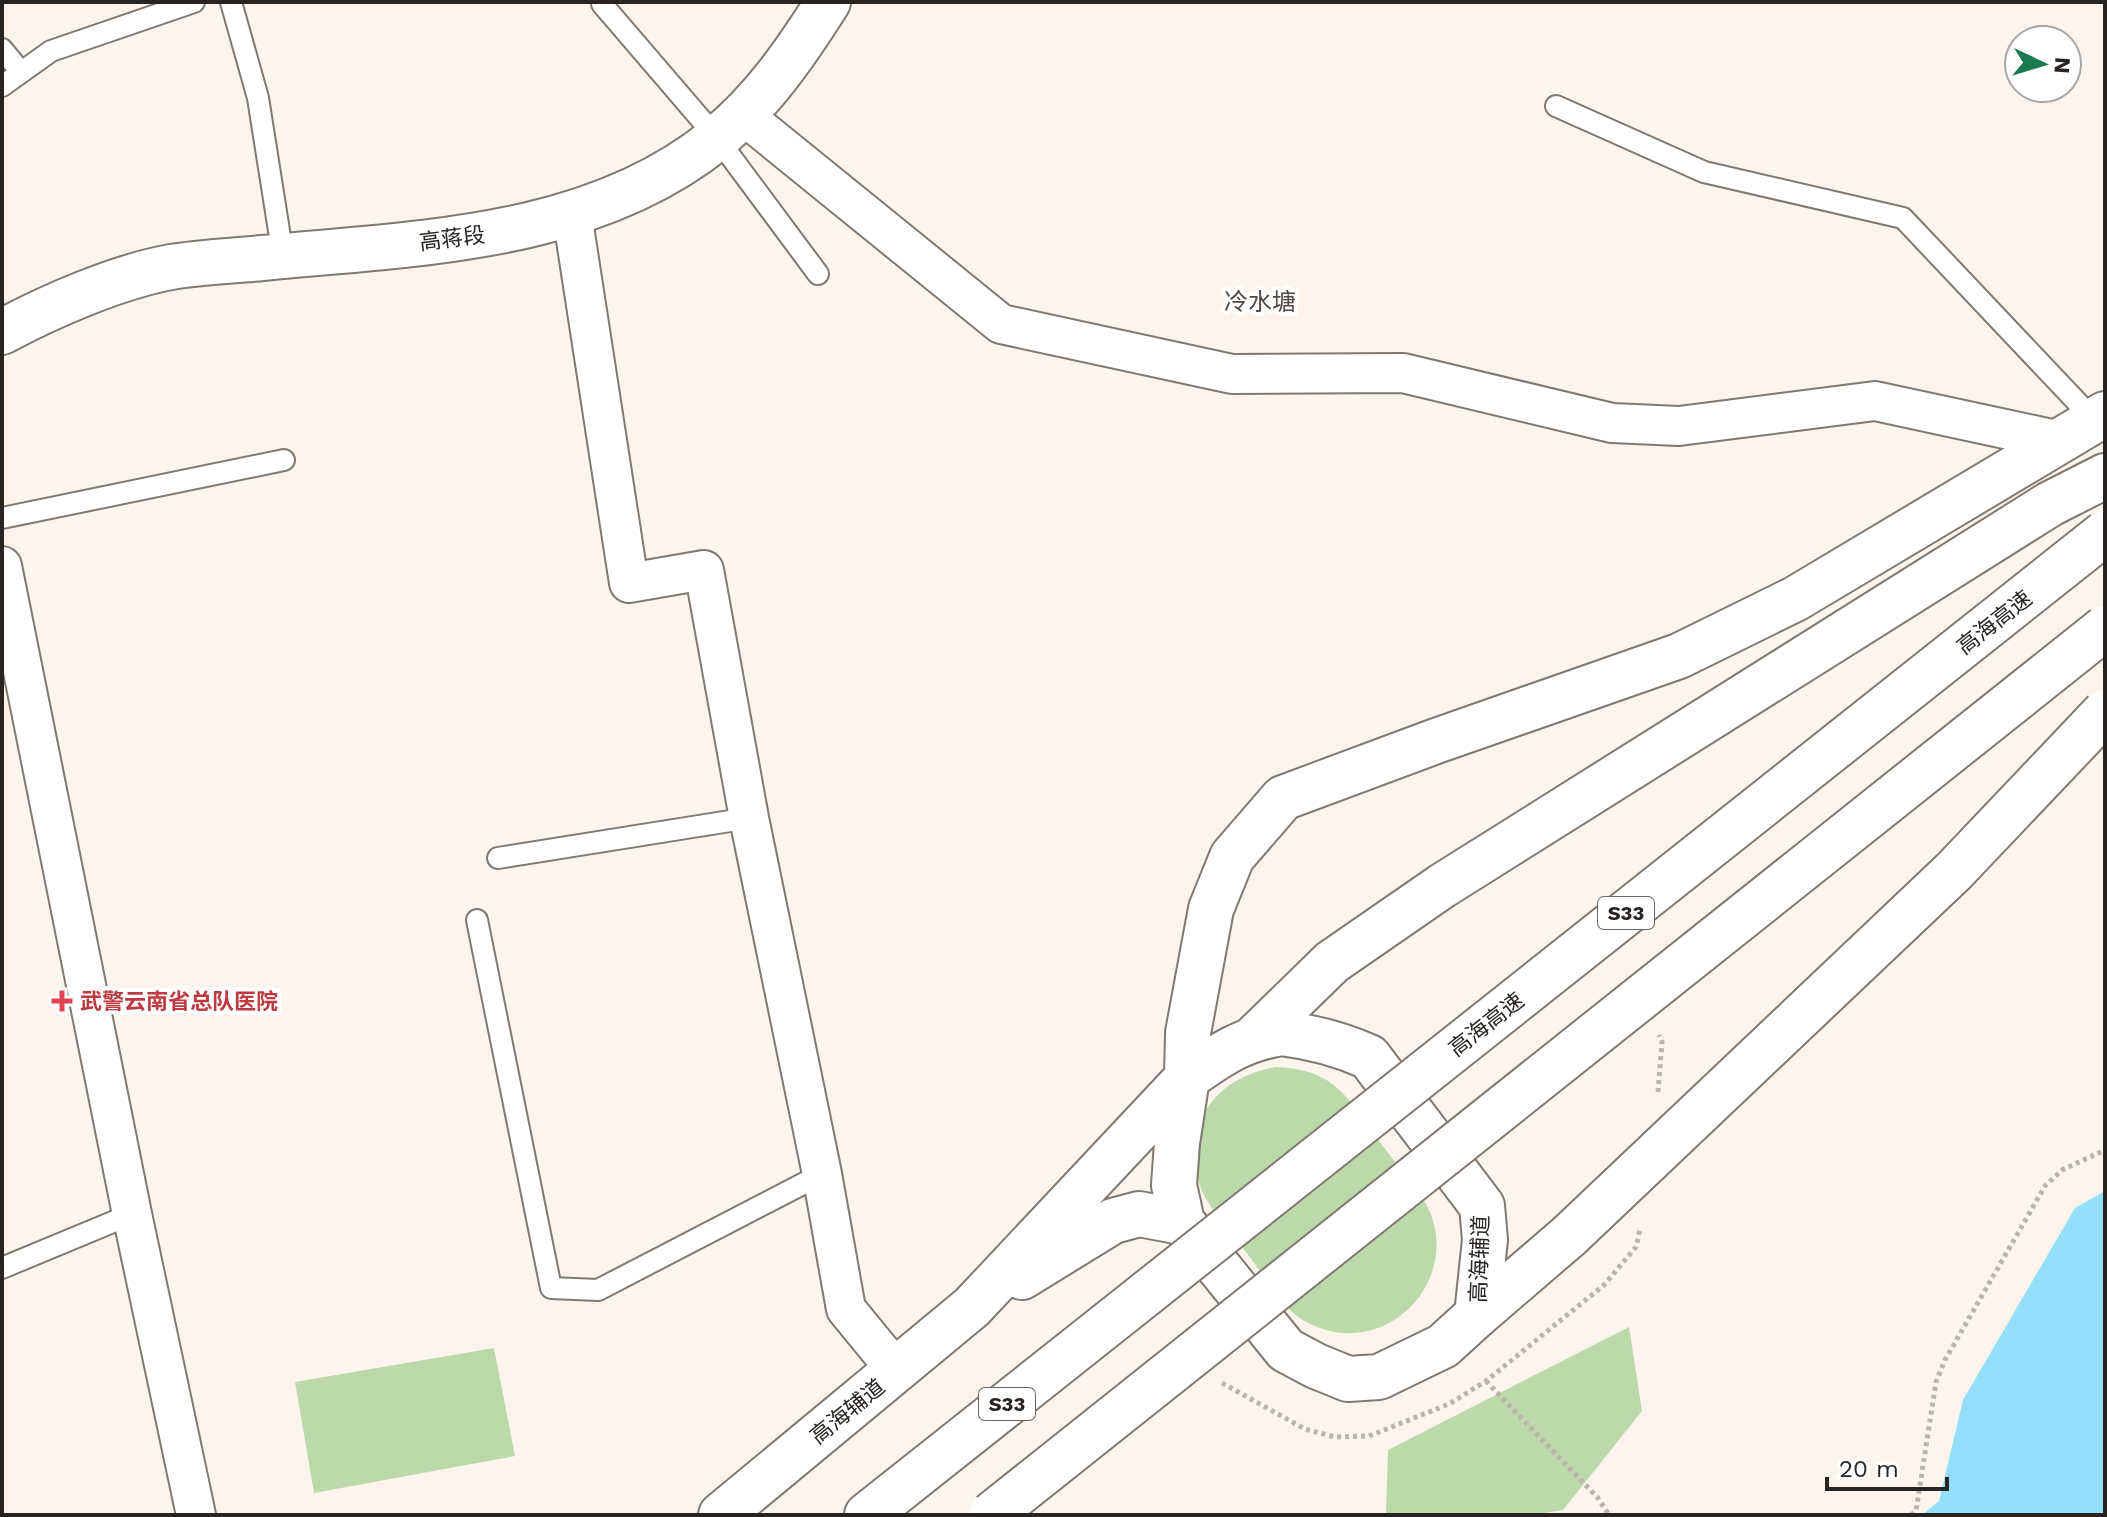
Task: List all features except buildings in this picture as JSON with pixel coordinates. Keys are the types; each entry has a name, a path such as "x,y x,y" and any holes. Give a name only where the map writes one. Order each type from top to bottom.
{"main road":[{"name":"高蒋段","path":"2,332 41,311 171,267 475,237 572,214 657,178 730,126 792,59 828,2"},
{"path":"1187,1078 1188,1033 1211,909 1232,857 1283,798 1679,656 1795,599 2087,425"},
{"path":"1254,1038 1332,962 1442,886 2050,504 2105,476"},
{"name":"高海高速","path":"867,1515 2105,533"},
{"path":"991,1515 2105,628"},
{"path":"1477,1315 1569,1236 1954,871 2105,712"},
{"name":"高海辅道","path":"721,1515 972,1307 1187,1078 1222,1054 1254,1038 1281,1033 1309,1037 1343,1045 1369,1057 1482,1206 1485,1240 1477,1315 1443,1346 1379,1377 1348,1379 1286,1350 1182,1222 1174,1185 1187,1078"},
{"name":"高海辅道","path":"972,1307 1113,1221 1139,1214 1182,1222"}],"street":[{"path":"730,126 1001,324 1232,374 1403,373 1612,423 1679,426 1875,401 2087,425"},
{"path":"572,214 629,583 704,570 749,818 822,1174 846,1309 896,1370"},
{"path":"3,575 196,1515"}],"lane":[{"path":"2,86 51,51 194,2"},
{"path":"231,2 258,98 283,256"},
{"path":"602,4 730,126 818,274"},
{"path":"2,49 21,72"},
{"path":"1556,106 1704,172 1903,218 2087,425"},
{"path":"2,518 284,460"},
{"path":"498,858 749,818"},
{"path":"477,920 551,1288 598,1290 822,1174"},
{"path":"2,1268 132,1214"}],"path":[{"path":"1911,1515 1916,1511 1936,1382 1945,1360 2045,1186 2062,1170 2105,1150"},
{"path":"1486,1381 1598,1498 1609,1515"}],"green space":[{"path":"1276,1067 1312,1073 1340,1090 1415,1188 1433,1221 1436,1255 1425,1287 1404,1313 1379,1328 1359,1333 1338,1332 1308,1323 1291,1311 1202,1191 1197,1168 1198,1134 1207,1109 1232,1084 1253,1073"},
{"path":"1629,1327 1642,1411 1563,1510 1531,1515 1386,1515 1388,1450"},
{"path":"494,1348 515,1456 314,1493 295,1382"}],"water":[{"path":"2105,1191 2105,1515 1922,1515 1939,1501 1963,1400 2075,1208"}],"place":[{"name":"武警云南省总队医院","path":"62,1001"}],"district":[{"name":"冷水塘","path":"1260,302"}]}
